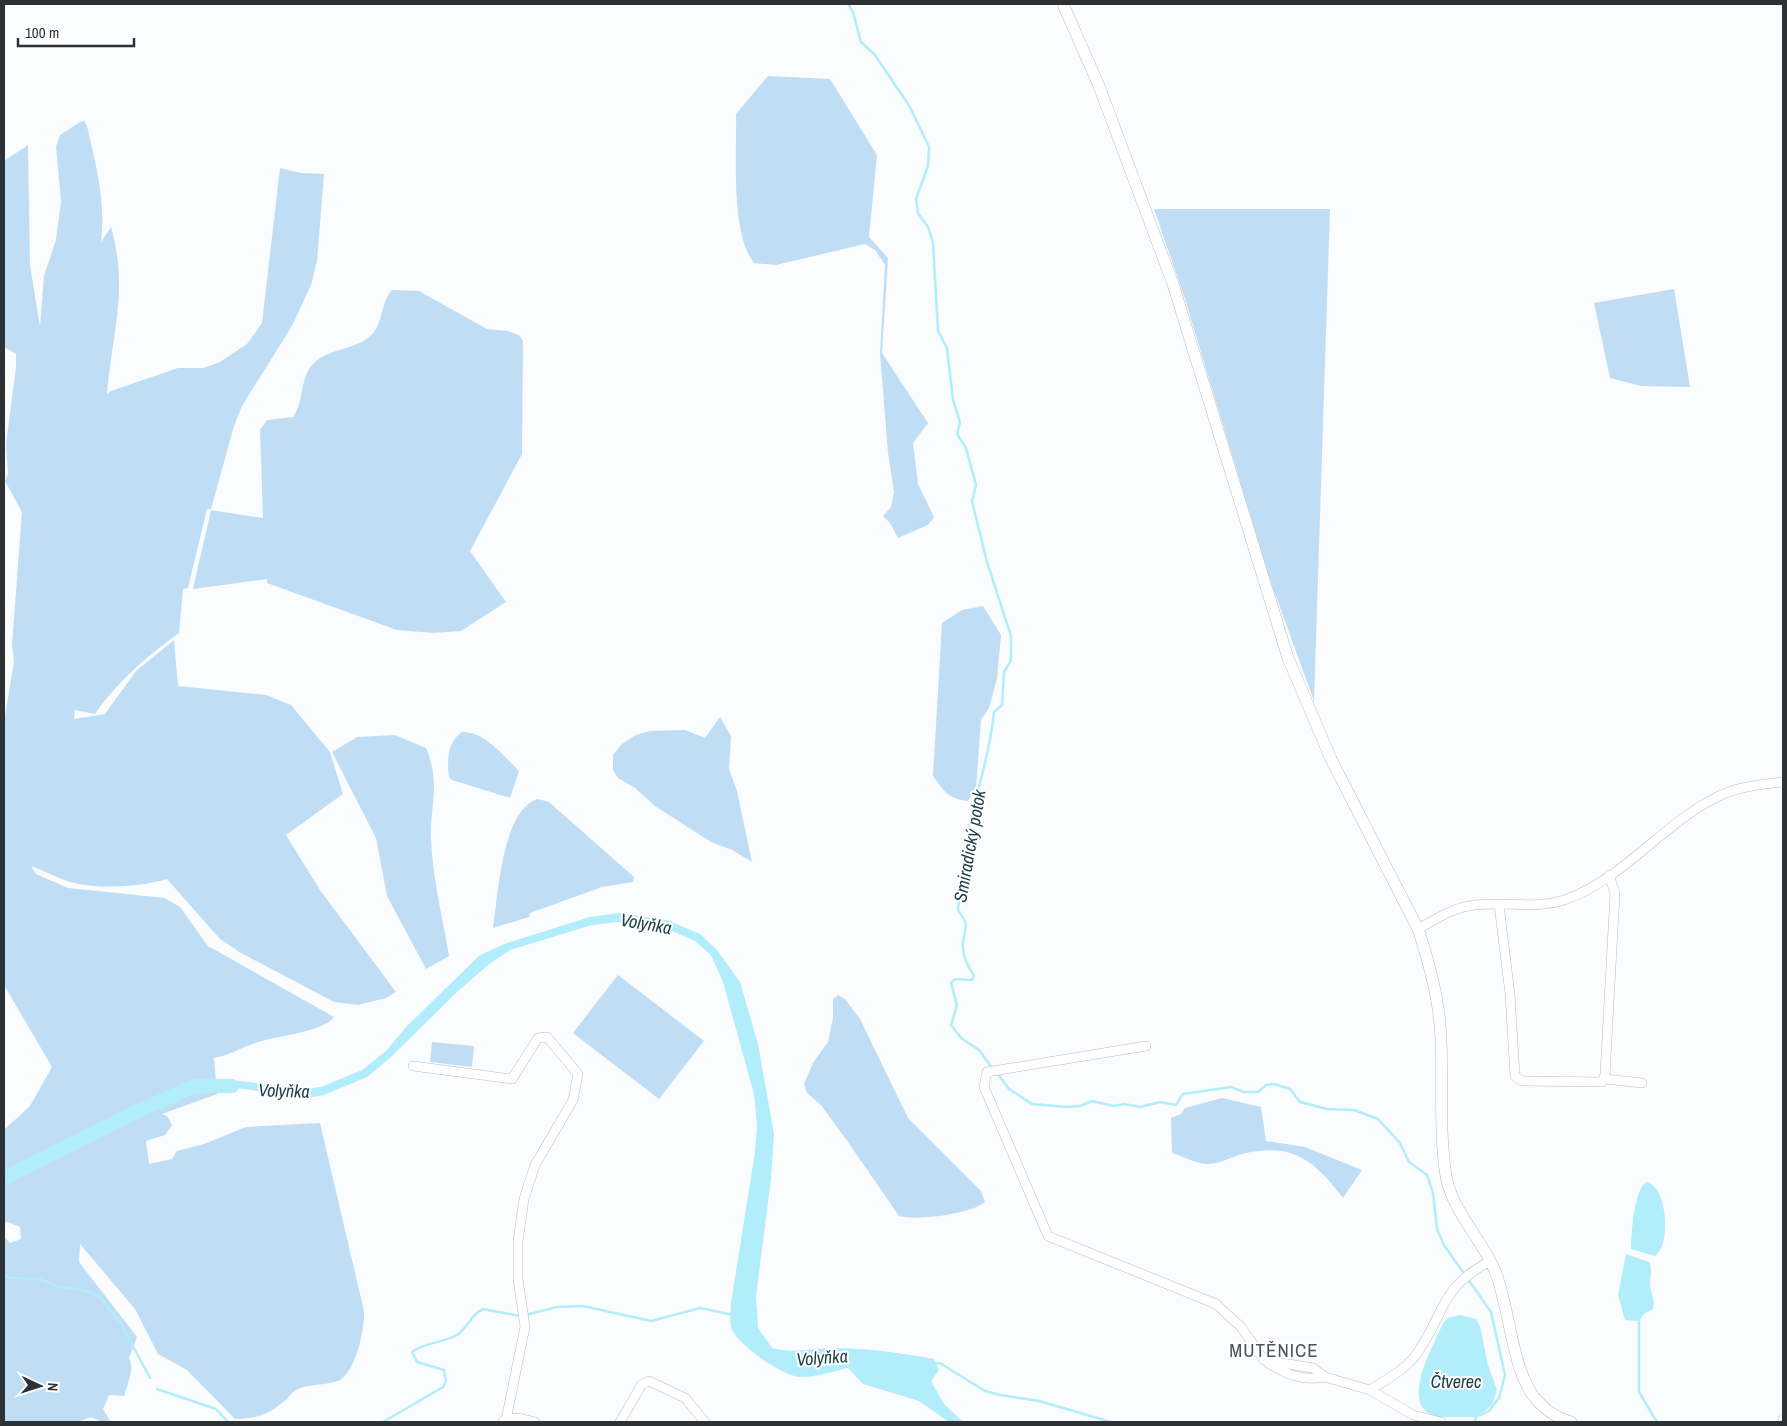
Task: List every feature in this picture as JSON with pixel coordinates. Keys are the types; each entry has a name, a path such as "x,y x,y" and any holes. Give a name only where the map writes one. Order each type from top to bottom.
{"street":[{"path":"1063,4 1099,86 1174,284 1288,658 1331,759 1418,929 1439,1011 1443,1148 1446,1179 1454,1200 1490,1261 1500,1286 1522,1376 1534,1396 1551,1415 1570,1422"},
{"path":"1418,929 1453,910 1470,906 1535,905 1563,900 1593,886 1683,819 1718,796 1760,784 1783,782"},
{"path":"1604,1079 1615,893 1609,875"},
{"path":"1499,905 1510,994 1515,1076 1522,1082 1598,1083 1604,1079 1642,1083"},
{"path":"413,1066 512,1078 538,1038 543,1036 547,1037 578,1074 573,1100 535,1165 524,1198 518,1241 518,1279 525,1327 505,1421 516,1418 536,1422"},
{"path":"1146,1046 987,1072 984,1087 1048,1236 1216,1304 1241,1327 1264,1360 1312,1368 1325,1376 1370,1390 1413,1415 1441,1422"},
{"path":"1370,1390 1403,1369 1418,1353 1448,1294 1470,1272 1490,1261"},
{"path":"620,1422 642,1384 649,1381 685,1398 706,1422"}],"shaded area":[{"path":"768,76 830,79 877,155 869,237 888,258 882,353 928,423 913,443 918,484 934,517 928,525 898,538 890,523 883,516 891,507 894,492 888,453 880,353 885,265 875,250 865,244 776,265 754,263 746,249 741,232 736,192 736,114"},
{"path":"84,121 94,155 101,198 101,242 111,227 119,271 118,311 107,394 178,368 203,368 220,362 247,344 262,323 280,168 301,173 324,174 317,261 311,285 292,326 242,406 234,426 211,509 207,509 188,588 183,589 179,633 134,670 114,690 95,714 75,710 74,719 105,714 136,671 174,640 178,686 266,695 291,705 330,752 343,794 286,835 320,890 396,992 386,998 358,1005 334,1002 241,953 220,939 167,879 131,886 90,886 67,881 31,866 36,874 68,888 165,898 180,907 208,946 334,1017 328,1022 310,1030 258,1042 214,1058 217,1094 162,1114 167,1116 172,1125 165,1135 146,1141 149,1164 172,1159 177,1151 204,1144 246,1127 320,1123 364,1311 361,1339 350,1369 338,1381 311,1385 296,1390 271,1411 260,1416 248,1418 235,1419 187,1370 158,1354 135,1309 80,1244 79,1262 137,1337 129,1358 131,1372 124,1396 109,1395 103,1409 111,1422 103,1422 91,1417 78,1422 4,1422 4,1236 10,1243 21,1239 20,1227 8,1222 4,1223 4,1130 30,1106 52,1067 4,985 4,722 14,662 12,644 22,512 5,481 8,474 6,444 16,354 4,347 4,161 28,145 30,265 40,327 44,276 56,240 61,201 56,147 60,135"},
{"path":"1154,209 1330,209 1314,701 1269,577 1185,299"},
{"path":"1674,289 1690,387 1641,386 1610,378 1594,303"},
{"path":"392,290 419,291 487,329 507,331 519,335 523,341 522,454 470,551 506,602 461,631 433,633 397,630 267,583 267,579 193,589 211,510 263,518 260,430 267,420 293,417 299,404 309,369 320,358 355,345 370,336 376,329 386,299"},
{"path":"983,606 1001,635 997,679 989,708 981,720 976,789 968,801 951,796 933,776 942,623 962,610"},
{"path":"720,717 731,736 729,769 737,791 752,862 732,850 711,842 655,806 635,788 618,778 613,770 613,755 622,744 636,735 650,731 685,730 705,738"},
{"path":"462,732 470,733 486,740 519,771 510,798 452,780 449,777 449,752 453,741"},
{"path":"395,735 426,748 433,772 432,853 449,956 426,969 387,896 376,838 332,752 357,737"},
{"path":"538,799 549,802 634,877 633,882 602,887 530,913 529,917 493,928 500,876 509,836 516,819 526,806"},
{"path":"618,975 704,1041 659,1099 573,1033"},
{"path":"838,995 845,999 860,1019 908,1118 981,1191 985,1202 968,1210 944,1215 918,1218 899,1216 821,1105 807,1093 804,1084 813,1063 828,1042 833,1018 833,999"},
{"path":"432,1042 474,1046 472,1067 430,1062"},
{"path":"1222,1098 1261,1107 1266,1141 1305,1147 1362,1170 1343,1198 1322,1173 1311,1164 1300,1157 1288,1153 1275,1150 1260,1151 1242,1154 1220,1162 1205,1164 1172,1153 1171,1118 1181,1114 1185,1108"}],"water":[{"path":"618,913 667,920 700,934 717,950 740,982 758,1044 774,1134 771,1179 756,1296 758,1328 772,1348 780,1350 859,1349 934,1359 939,1370 931,1381 944,1404 963,1422 949,1422 919,1401 863,1384 848,1368 808,1377 794,1376 763,1360 744,1344 732,1330 730,1320 731,1303 755,1152 757,1125 754,1094 723,982 711,955 695,941 665,928 618,922 592,925 510,950 488,965 456,993 391,1057 367,1077 324,1095 306,1098 215,1085 240,1081 306,1089 321,1087 362,1070 386,1051 406,1027 480,955 507,943 590,917"},
{"path":"1646,1182 1653,1186 1659,1194 1665,1217 1663,1241 1660,1250 1655,1256 1631,1249 1636,1203"},
{"path":"1626,1254 1649,1262 1651,1267 1650,1286 1654,1302 1653,1309 1644,1314 1639,1321 1625,1320 1618,1295"},
{"name":"Čtverec","path":"1460,1315 1476,1319 1480,1326 1488,1365 1497,1390 1492,1405 1478,1417 1437,1417 1425,1411 1420,1401 1419,1388 1422,1374 1443,1323 1448,1318"}],"waterway":[{"name":"Smiradický potok","path":"848,4 853,12 861,42 875,55 910,107 929,147 928,166 916,199 918,213 928,227 933,243 938,331 947,348 953,400 960,422 957,434 966,448 976,485 972,501 987,562 1011,636 1011,661 1004,672 1002,705 994,712 987,754 970,822 960,888 958,910 966,926 963,952 974,976 972,980 955,979 951,983 957,1005 951,1025 961,1038 979,1050 993,1069"},
{"name":"Smiradický potok","path":"997,1073 1009,1089 1032,1104 1067,1107 1080,1106 1092,1101 1114,1106 1124,1104 1140,1107 1160,1102 1176,1105 1183,1094 1231,1087 1244,1092 1258,1092 1266,1085 1274,1084 1290,1089 1300,1102 1327,1109 1354,1110 1378,1119 1400,1143 1409,1162 1427,1175 1433,1193 1437,1229 1444,1245 1491,1312 1505,1375 1499,1398 1489,1411 1481,1415"},
{"name":"Volyňka","path":"4,1178 136,1112 195,1086 232,1086"},
{"path":"4,1275 9,1278 40,1279 56,1286 87,1291 100,1297 121,1324 150,1378"},
{"path":"526,1315 557,1307 583,1306 651,1321 700,1308 733,1315"},
{"path":"383,1422 443,1387 446,1381 444,1370 417,1362 412,1352 423,1346 457,1335 475,1314 483,1309 520,1316"},
{"path":"1639,1321 1639,1392 1657,1422"},
{"path":"934,1363 940,1363 985,1391 1039,1401 1111,1422"},
{"path":"157,1389 216,1409 228,1422"},
{"name":"Smiradický potok","path":"1475,1422 1476,1417"}],"district":[{"name":"MUTĚNICE","path":"1274,1350"}]}
